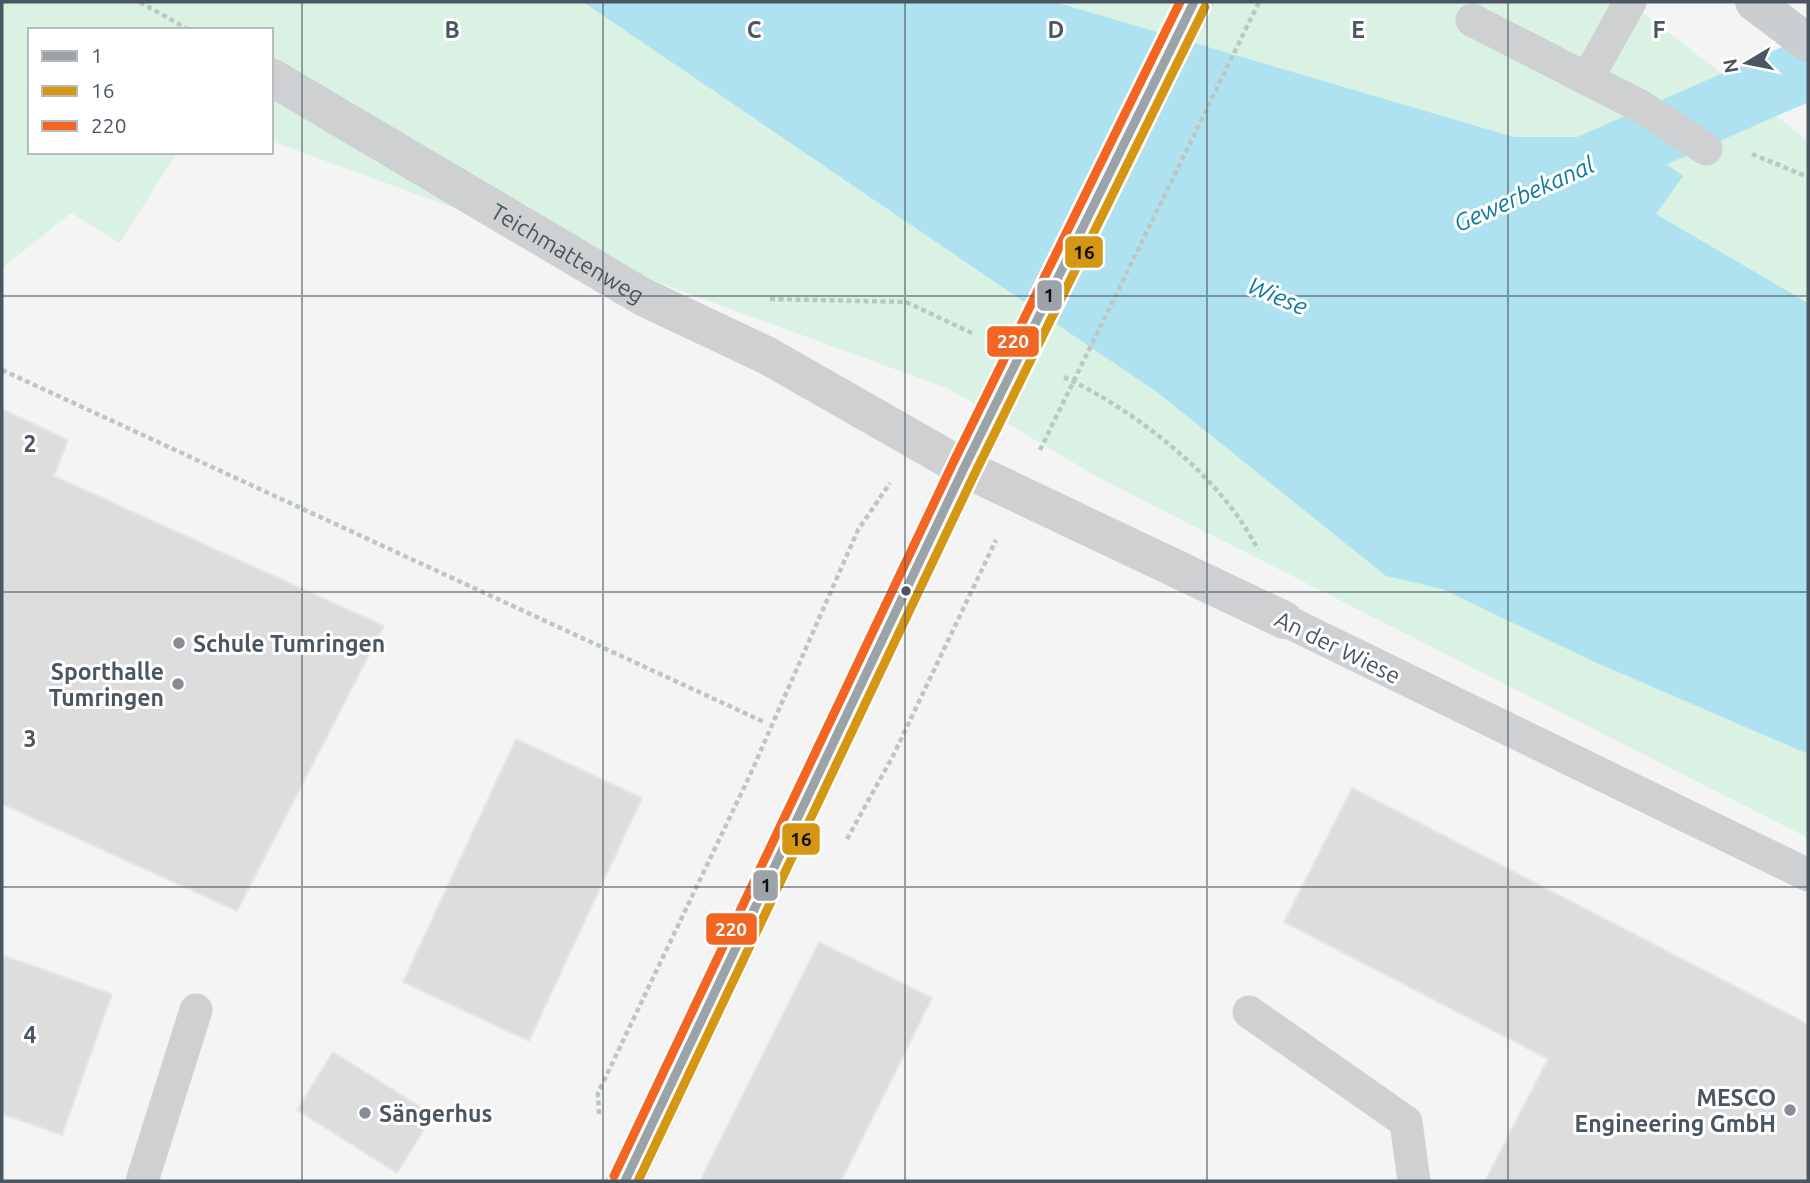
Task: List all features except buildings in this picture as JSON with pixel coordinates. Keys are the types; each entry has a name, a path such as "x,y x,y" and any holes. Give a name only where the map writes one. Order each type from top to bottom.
{"main road":[{"path":"1760,6 1808,43"}],"street":[{"path":"625,1181 964,468 1194,2"},
{"name":"Teichmattenweg","path":"273,78 643,297 766,355 872,413"},
{"name":"An der Wiese","path":"872,413 964,468 1284,620"}],"lane":[{"path":"1587,79 1630,2"},
{"path":"1472,20 1640,106 1706,149"},
{"name":"An der Wiese","path":"1284,620 1808,875"},
{"path":"142,1181 196,1010"},
{"path":"1249,1012 1406,1122 1414,1181"}],"path":[{"path":"141,2 186,28"},
{"path":"1046,438 1259,2"},
{"path":"1706,149 1739,148 1808,177"},
{"path":"2,370 764,722"},
{"path":"600,1118 598,1093 750,775 858,530 918,441"},
{"path":"841,851 893,756 1018,494"}],"green space":[{"path":"2,2 583,2 1158,393 1386,576 1442,589 1590,660 1808,754 1808,838 1101,479 949,389 273,142 273,28 28,28 28,154 176,154 120,243 71,213 2,268"},
{"path":"1055,2 1630,2 1808,141 1808,303 1656,214 1590,137 1514,137"}],"water":[{"name":"Wiese","path":"583,2 1055,2 1514,137 1590,137 1611,125 1683,176 1656,214 1808,303 1808,754 1590,660 1442,589 1386,576 1158,393"}],"waterway":[{"name":"Gewerbekanal","path":"1562,177 1808,69"}],"transit line":[{"name":"220","path":"614,1176 953,463 1180,2"},
{"name":"1","path":"625,1181 964,468 1194,2"},
{"name":"16","path":"638,1181 975,473 1205,7"}],"place":[{"name":"Schule Tumringen","path":"179,643"},
{"name":"Sporthalle Tumringen","path":"178,684"},
{"name":"MESCO Engineering GmbH","path":"1790,1110"},
{"name":"Sängerhus","path":"365,1113"}]}
